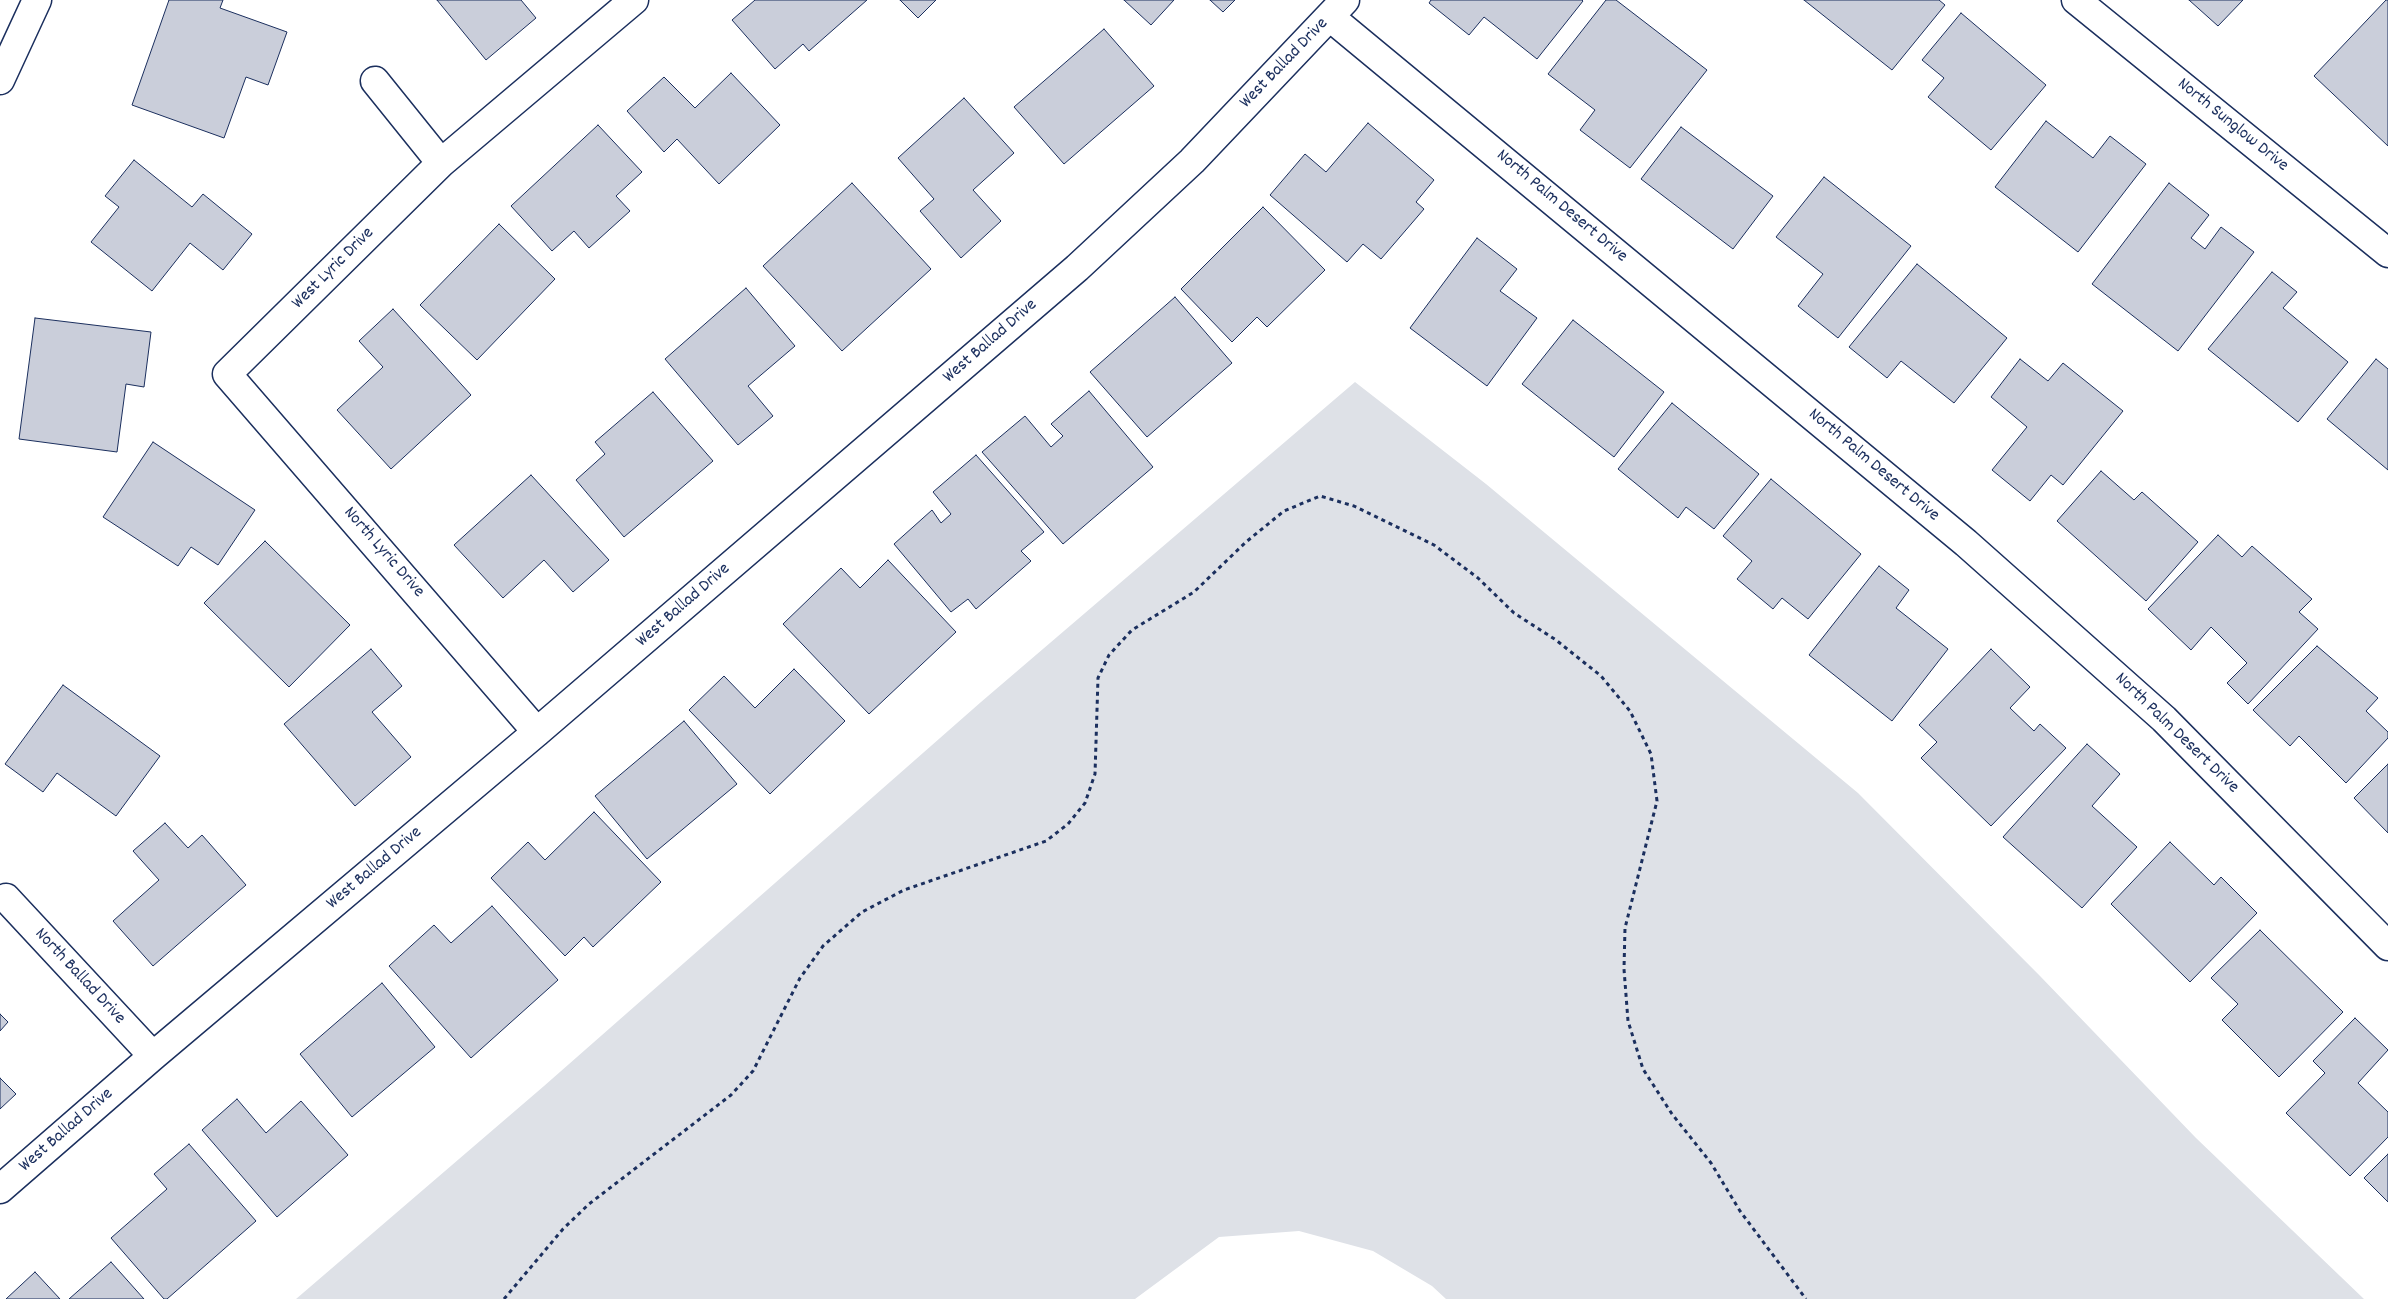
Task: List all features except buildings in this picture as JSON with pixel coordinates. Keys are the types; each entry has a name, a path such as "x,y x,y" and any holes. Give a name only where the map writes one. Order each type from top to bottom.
{"street":[{"path":"0,80 37,0"},
{"name":"West Lyric Drive","path":"227,374 441,163 634,0"},
{"name":"North Sunglow Drive","path":"2076,0 2388,253"},
{"name":"West Ballad Drive","path":"0,1188 153,1056 537,732 1077,268 1192,161 1338,8"},
{"name":"North Palm Desert Drive","path":"1338,8 1966,543 2164,719 2388,946"},
{"path":"375,81 441,163"},
{"name":"North Lyric Drive","path":"227,374 537,732"},
{"name":"North Ballad Drive","path":"6,898 153,1056"}],"path":[{"path":"504,1299 562,1229 589,1204 731,1095 753,1071 800,978 822,946 862,912 904,890 1046,841 1068,824 1085,803 1095,774 1098,678 1109,655 1132,630 1194,592 1246,542 1284,511 1320,496 1354,506 1434,545 1478,578 1514,613 1556,640 1601,676 1630,711 1651,754 1657,801 1626,928 1624,968 1628,1021 1643,1069 1672,1114 1710,1164 1740,1211 1806,1299"}],"shaded area":[{"path":"1355,382 1486,484 1858,793 2040,976 2196,1138 2364,1299 1446,1299 1432,1286 1373,1251 1299,1231 1219,1237 1135,1299 296,1299 544,1086 981,702"}]}
